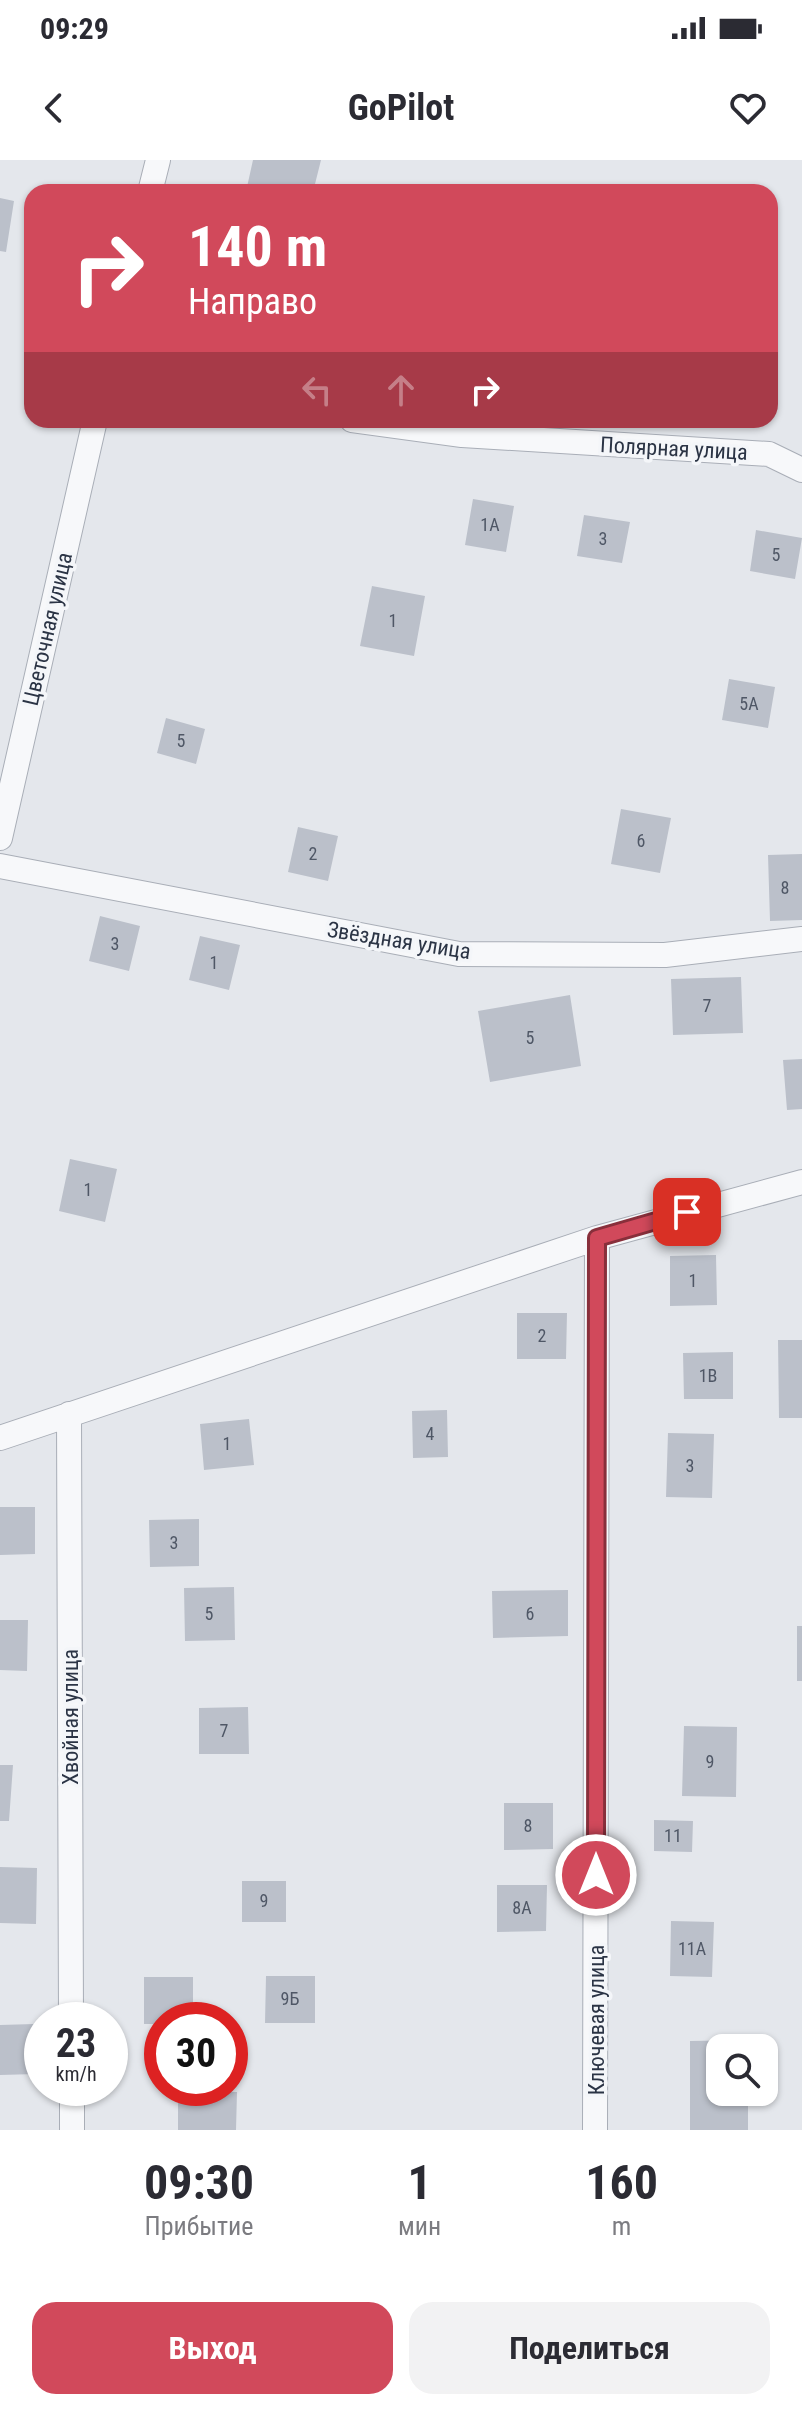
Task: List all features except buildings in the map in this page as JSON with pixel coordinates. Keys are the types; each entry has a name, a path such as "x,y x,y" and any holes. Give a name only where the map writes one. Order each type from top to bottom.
{"street":[{"path":"152,184 158,160"},
{"name":"Цветочная улица","path":"0,838 93,428"},
{"name":"Полярная улица","path":"411,428 462,435 769,454 802,470"},
{"name":"Звёздная улица","path":"0,866 459,954 665,955 802,939"},
{"path":"0,1438 597,1238 802,1182"},
{"name":"Ключевая улица","path":"595,2130 597,1238"},
{"name":"Хвойная улица","path":"69,1414 71,2002"},
{"path":"72,2106 72,2130"}],"route":[{"path":"596,1875 597,1238 687,1212"}]}
